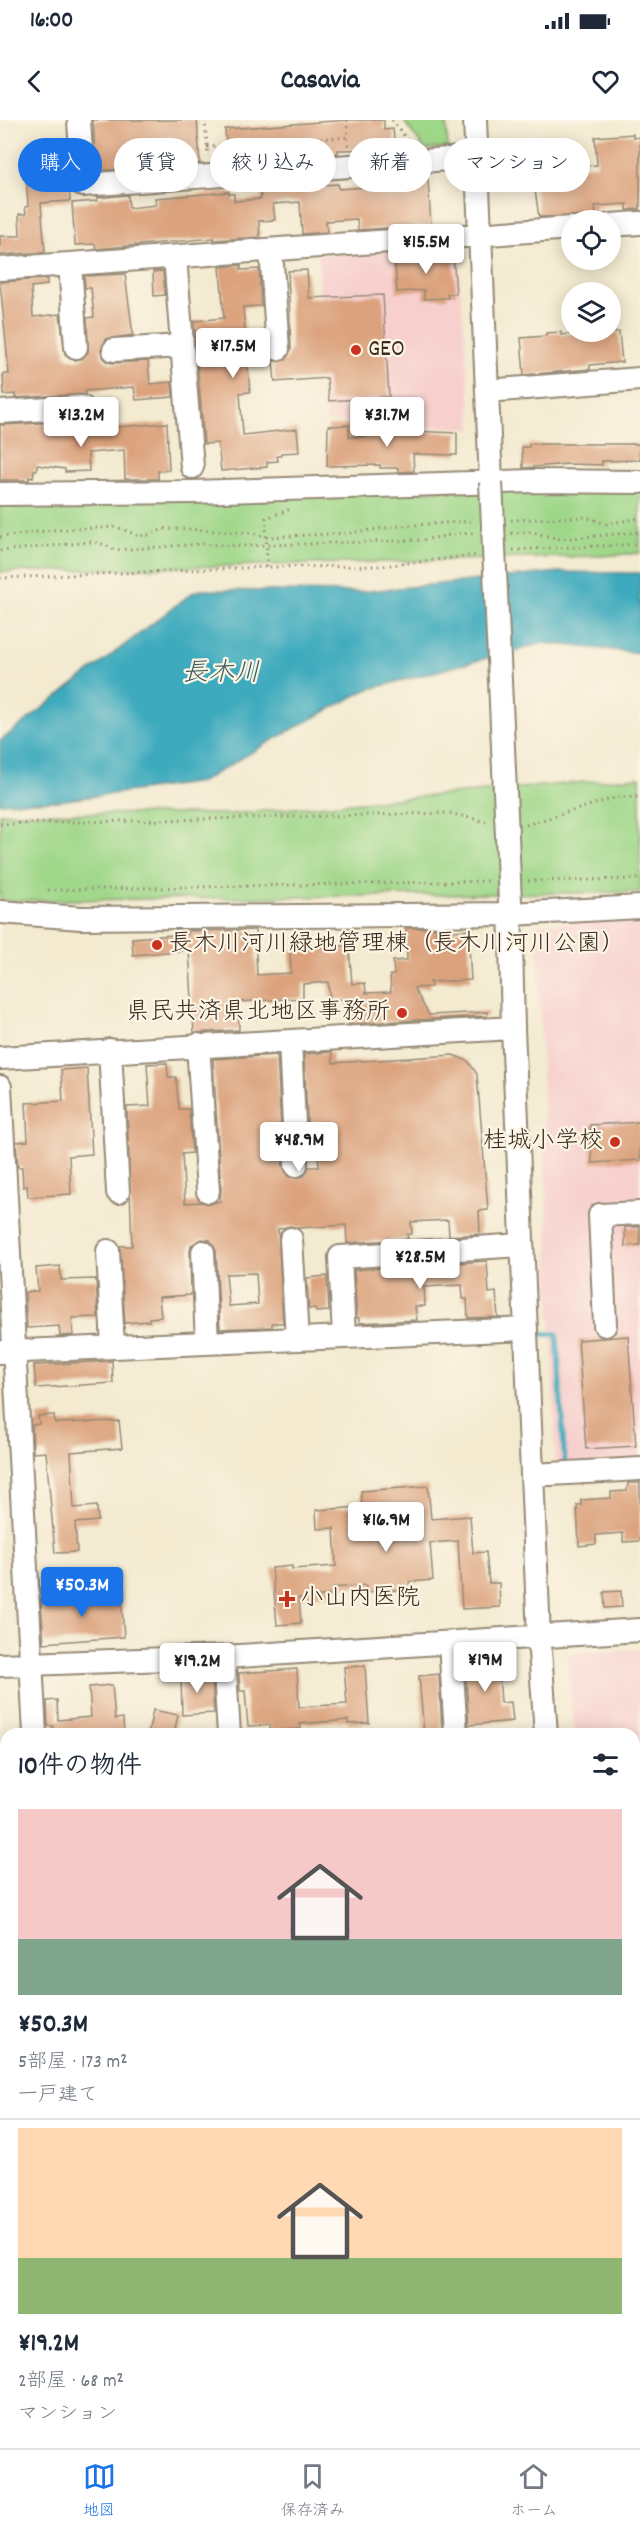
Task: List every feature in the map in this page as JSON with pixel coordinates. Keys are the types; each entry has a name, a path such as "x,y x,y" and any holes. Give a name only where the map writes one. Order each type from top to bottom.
{"street":[{"path":"79,120 83,185 348,166"},
{"path":"475,120 476,138"},
{"path":"478,192 511,908 513,1028 539,1637 546,1728"},
{"path":"621,224 640,223"},
{"path":"0,269 561,229"},
{"path":"271,249 278,349"},
{"path":"175,257 192,467"},
{"path":"70,264 75,347"},
{"path":"114,350 181,346"},
{"path":"487,391 640,379"},
{"path":"0,412 82,406"},
{"path":"0,494 193,492 491,482 640,482"},
{"path":"0,912 81,918 640,907"},
{"path":"0,1058 513,1028"},
{"path":"290,1041 296,1165"},
{"path":"198,1045 208,1191"},
{"path":"110,1050 118,1192"},
{"path":"0,1087 9,1432 35,1728"},
{"path":"605,1325 600,1215 640,1213"},
{"path":"291,1239 297,1338"},
{"path":"344,1336 340,1257 522,1245"},
{"path":"108,1251 113,1347"},
{"path":"203,1252 207,1342"},
{"path":"7,1352 526,1329"},
{"path":"532,1475 640,1469"},
{"path":"0,1665 225,1657 640,1630"},
{"path":"450,1643 456,1728"},
{"path":"225,1657 229,1728"}],"path":[{"path":"205,120 209,176"},
{"path":"207,147 348,137 346,120"},
{"path":"392,120 406,138"},
{"path":"267,567 266,518 297,508"},
{"path":"506,520 586,517 606,524 640,518"},
{"path":"0,537 52,530 117,527 140,536 164,529 185,528 252,533 267,537 349,533 400,526 482,521"},
{"path":"510,532 531,532 560,539 640,532"},
{"path":"0,551 92,542 115,550 202,544 267,545 423,540 478,533"},
{"path":"503,551 534,547 640,544"},
{"path":"0,578 267,567 382,566 483,554"},
{"path":"517,825 528,825 617,797 640,797"},
{"path":"0,825 449,813 477,821 497,823"},
{"path":"522,881 640,879"},
{"path":"48,890 498,881"}],"shaded area":[{"path":"457,247 472,429 326,421 318,255"},
{"path":"640,920 640,1465 556,1470 537,924"},
{"path":"640,1649 640,1728 573,1728 567,1654"}],"green space":[{"path":"403,120 446,120 447,138 444,138 444,148 432,149 432,138 416,138"},
{"path":"640,487 640,553 600,556 0,572 0,498"},
{"path":"640,777 640,892 0,901 0,813 230,814"}],"water":[{"name":"長木川","path":"559,572 640,573 640,653 544,643 366,690 278,737 201,782 58,801 0,803 0,741 192,593 200,590 358,592"}],"building":[{"path":"93,120 197,120 200,163 198,163 198,138 114,138 114,170 102,171 102,138 94,138"},
{"path":"347,120 384,120 384,130 393,129 394,138 348,138 348,150 338,150 336,153 336,138 226,138 225,129"},
{"path":"633,134 633,138 640,137 640,209 627,210 627,204 595,206 595,210 561,210 561,217 539,217 535,192 590,192 590,166 597,165 595,137"},
{"path":"336,184 338,184 339,189 348,188 348,192 429,192 431,225 358,230 357,219 326,221 327,232 302,234 300,202 273,204 275,220 259,221 260,237 214,240 214,238 96,249 95,244 75,245 72,203 128,195 129,208 156,205 155,198 229,192 229,194 234,194 234,201 261,199 260,192 336,192"},
{"path":"27,192 69,192 70,201 41,203 45,252 0,255 0,236 20,236 19,214 26,214 25,207 28,206"},
{"path":"406,253 406,257 453,254 456,294 447,294 448,298 424,299 424,290 397,292 394,254"},
{"path":"241,265 241,270 259,269 261,306 243,307 250,392 240,393 243,435 297,429 299,452 281,453 281,456 277,456 278,461 267,462 267,467 221,471 218,443 204,444 194,321 224,318 220,267"},
{"name":"GEO","path":"307,270 309,298 383,295 389,397 329,401 327,378 275,382 273,361 286,360 291,349 288,271"},
{"path":"163,271 165,295 154,296 153,272"},
{"path":"125,274 133,335 106,339 101,350 102,357 107,362 114,363 148,361 150,384 172,382 173,397 136,400 134,387 85,391 85,394 15,398 15,394 4,395 3,374 9,374 0,282 47,279 47,285 31,287 33,317 60,314 65,354 70,359 76,360 83,358 88,352 87,318 94,317 91,288 85,288 84,276"},
{"path":"561,332 561,342 620,342 622,362 590,365 590,369 524,375 521,338 546,336 546,333"},
{"path":"80,421 81,430 167,423 169,470 158,471 158,479 125,479 124,450 88,453 89,471 65,472 65,469 37,465 33,478 29,477 29,480 0,480 0,425"},
{"path":"349,425 349,437 389,436 389,430 457,433 457,455 413,454 414,471 398,472 398,468 380,468 380,465 327,466 328,426"},
{"path":"529,444 639,444 640,460 602,461 602,465 568,464 523,468 522,447 529,447"},
{"path":"406,928 436,928 436,932 468,930 471,980 430,982 431,987 414,988 429,1015 487,1012 487,1016 349,1024 347,999 330,1000 328,982 303,984 303,998 238,1002 239,1030 194,1033 189,950 133,955 132,938 188,934 188,931 255,930 257,975 291,973 290,950 349,945 352,984 365,983 366,993 391,992 390,975 394,975 393,961 407,960"},
{"path":"332,1052 333,1063 453,1055 468,1061 477,1074 488,1210 479,1211 480,1234 449,1236 448,1220 411,1222 412,1234 407,1234 408,1239 347,1243 346,1225 298,1228 290,1226 278,1229 283,1323 272,1323 272,1327 220,1329 216,1251 210,1240 202,1239 191,1245 191,1295 159,1297 161,1317 149,1318 149,1321 125,1323 120,1246 132,1246 127,1107 150,1106 147,1064 167,1063 168,1077 176,1077 179,1109 189,1109 192,1153 182,1154 185,1203 210,1204 220,1201 221,1190 213,1059 277,1055 283,1166 289,1177 297,1178 304,1176 309,1167 319,1167 317,1139 308,1140 304,1054","holes":["256,1273 258,1304 229,1306 226,1274"]},
{"path":"87,1068 92,1154 69,1156 71,1194 28,1197 27,1186 23,1187 22,1167 18,1167 16,1142 28,1141 26,1103 63,1101 61,1070"},
{"name":"桂城小学校","path":"640,1122 640,1160 592,1163 590,1125"},
{"path":"625,1227 640,1227 640,1245 625,1246"},
{"path":"487,1261 489,1293 496,1292 498,1317 468,1318 467,1299 463,1299 462,1285 424,1287 425,1306 415,1306 417,1320 359,1323 354,1270"},
{"path":"60,1266 61,1280 96,1279 98,1317 72,1318 73,1335 60,1336 59,1326 27,1328 25,1292 38,1291 36,1268"},
{"path":"327,1276 329,1311 316,1312 315,1308 309,1309 307,1278"},
{"path":"628,1336 636,1446 586,1449 578,1340"},
{"path":"112,1361 113,1383 36,1388 34,1365"},
{"path":"54,1415 55,1423 119,1421 122,1448 71,1452 74,1508 97,1506 98,1521 75,1523 77,1552 55,1553 46,1452 33,1453 32,1425 39,1424 38,1416"},
{"path":"628,1483 640,1483 640,1541 623,1542 623,1533 596,1535 596,1544 579,1546 577,1505 581,1505 581,1500 611,1498 611,1492 627,1491"},
{"path":"428,1486 431,1519 470,1516 473,1553 486,1552 489,1583 499,1583 500,1607 462,1609 458,1541 430,1543 433,1580 409,1582 410,1589 366,1592 366,1585 333,1588 334,1595 299,1598 301,1623 277,1625 272,1568 336,1566 334,1528 317,1529 316,1510 362,1507 361,1491"},
{"path":"621,1591 622,1607 605,1608 604,1592"},
{"path":"121,1593 124,1637 44,1643 41,1598"},
{"path":"498,1657 501,1703 511,1702 513,1721 469,1725 465,1659"},
{"path":"365,1666 369,1723 348,1724 348,1720 300,1724 301,1728 270,1728 270,1725 248,1726 245,1691 240,1691 239,1673 297,1669 299,1707 347,1704 344,1667"},
{"path":"198,1672 198,1675 212,1675 214,1713 182,1715 181,1673"},
{"path":"439,1674 442,1728 423,1728 419,1676"},
{"path":"112,1685 115,1719 123,1718 124,1728 53,1728 53,1726 48,1726 47,1701 57,1700 58,1720 91,1717 89,1687"},
{"path":"153,1710 178,1715 175,1728 149,1728"}],"waterway":[{"path":"540,1334 557,1334 565,1468"}],"place":[{"name":"GEO","path":"356,350"},
{"name":"長木川河川緑地管理棟（長木川河川公園）","path":"157,945"},
{"name":"県民共済県北地区事務所","path":"402,1013"},
{"name":"桂城小学校","path":"615,1142"},
{"name":"小山内医院","path":"287,1599"}]}
